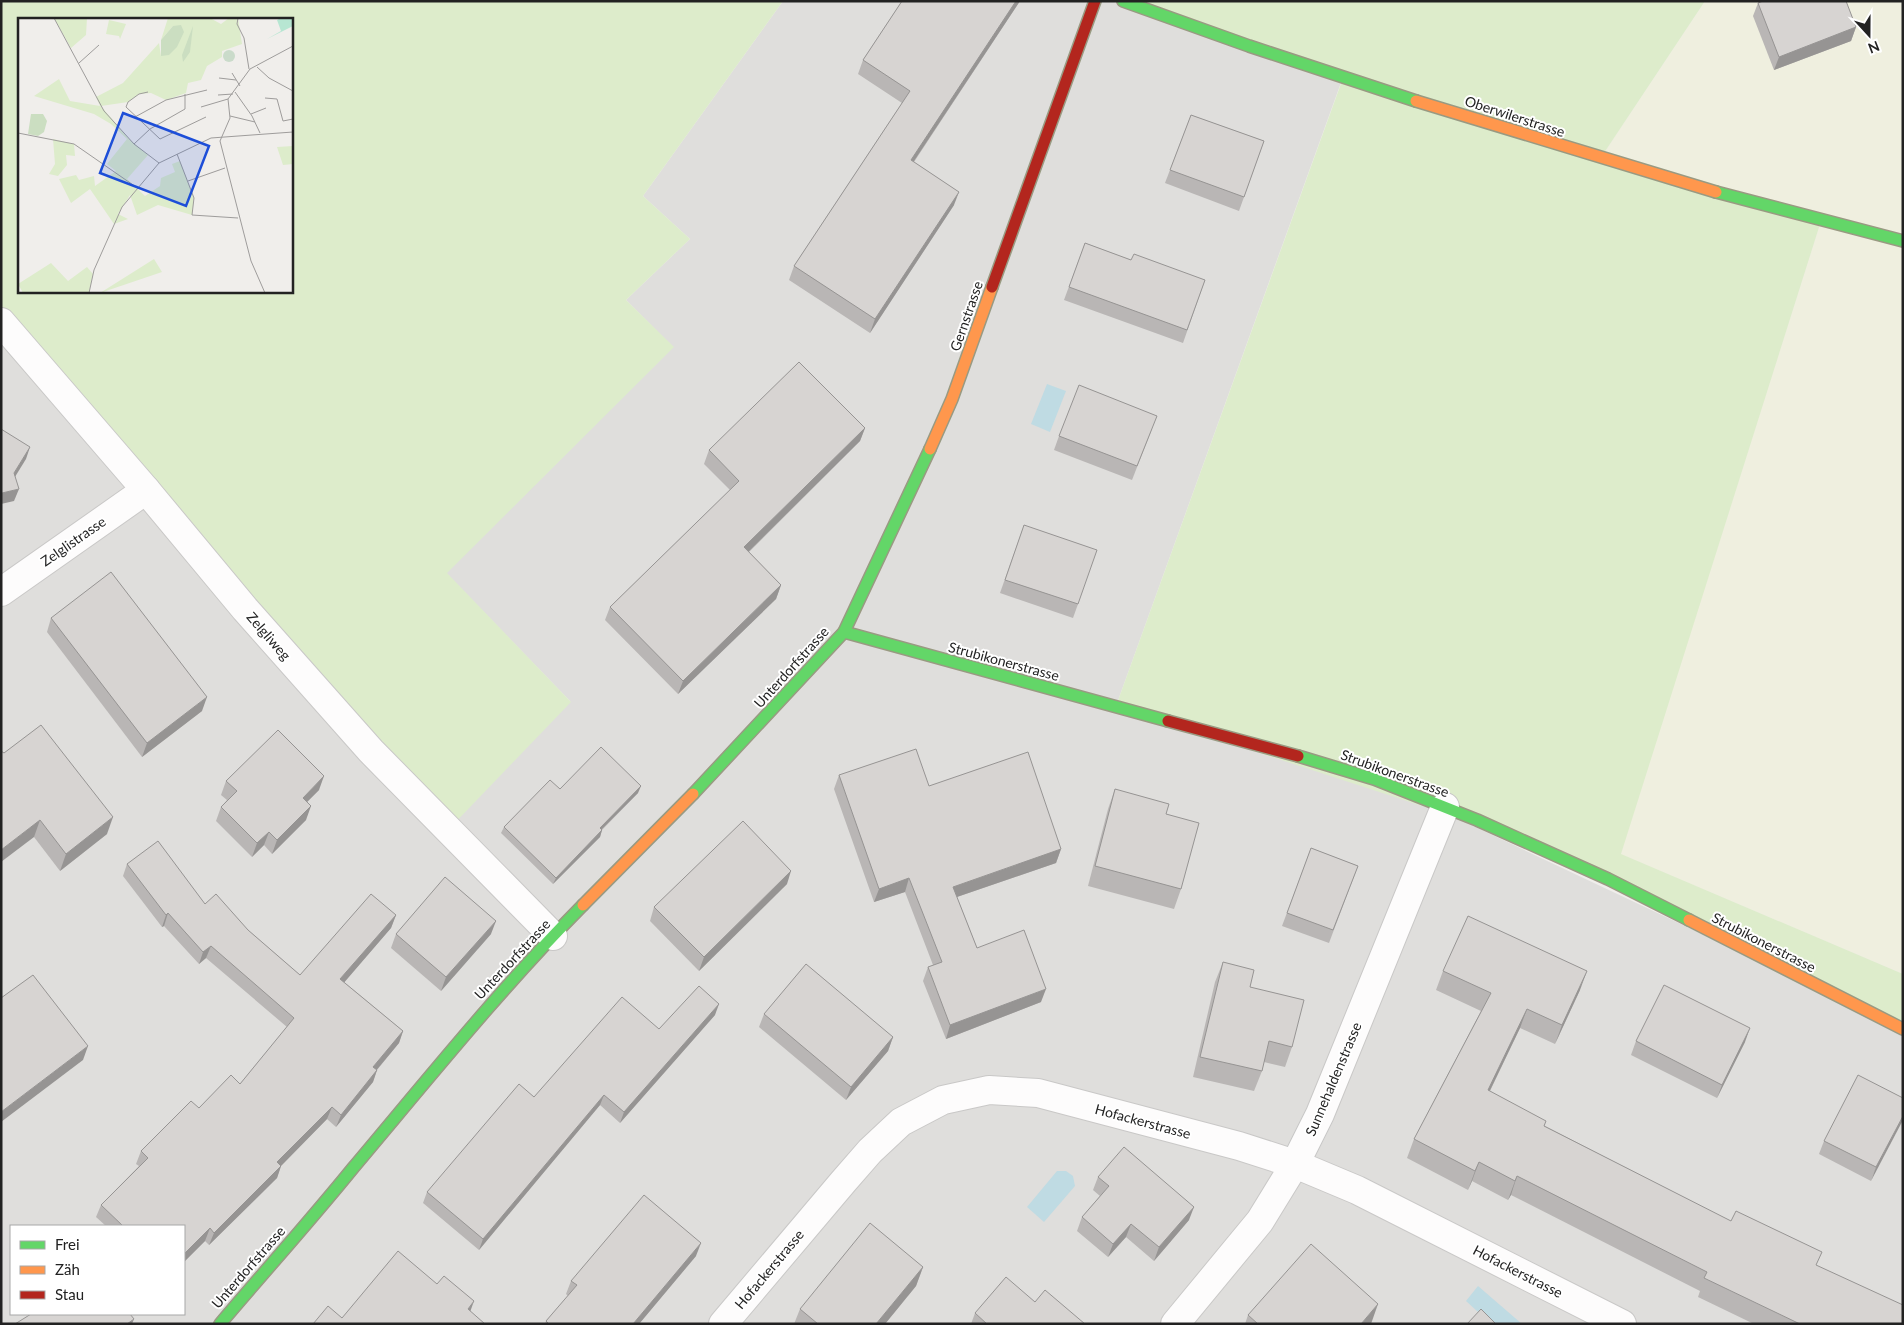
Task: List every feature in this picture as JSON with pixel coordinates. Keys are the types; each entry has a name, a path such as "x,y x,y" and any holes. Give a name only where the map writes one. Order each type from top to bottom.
{"street":[{"name":"Gernstrasse","path":"844,632 910,494 952,399 1095,1"},
{"name":"Oberwilerstrasse","path":"1123,1 1299,63 1600,159 1754,203 1903,241"},
{"name":"Zelgliweg","path":"1,322 146,490 245,609 371,752 553,936"},
{"name":"Zelglistrasse","path":"1,592 146,490"},
{"name":"Strubikonerstrasse","path":"844,632 1280,751 1374,779 1446,807 1608,879 1903,1029"},
{"name":"Unterdorfstrasse","path":"220,1324 352,1170 466,1032 553,936 715,772 844,632"},
{"name":"Sunnehaldenstrasse","path":"1175,1324 1260,1222 1295,1164 1320,1114 1446,807"},
{"name":"Hofackerstrasse","path":"723,1324 870,1151 901,1122 943,1100 989,1090 1038,1093 1239,1146 1295,1164 1357,1190 1622,1324"}],"shaded area":[{"path":"783,1 1123,1 1343,77 1116,706 1374,779 1903,1029 1903,1324 1,1324 1,322 571,702 446,573 673,347 626,300 690,239 643,196"}],"green space":[{"path":"1,1 783,1 643,196 690,239 626,300 674,347 447,573 571,702 448,830 1,322"},
{"path":"1123,1 1705,1 1600,159 1821,221 1621,854 1903,974 1903,1029 1511,835 1116,706 1343,78"},
{"path":"1705,1 1903,1 1903,974 1620,854 1821,221 1600,159"}],"water":[{"path":"1047,384 1066,391 1050,432 1031,424"},
{"path":"1057,1171 1066,1171 1073,1176 1075,1186 1044,1222 1027,1207"},
{"path":"1478,1286 1522,1324 1488,1324 1489,1322 1466,1301"}],"building":[{"path":"902,1 1016,1 911,160 959,192 875,319 794,266 910,91 863,60"},
{"path":"1763,1 1846,1 1856,27 1779,57 1758,3"},
{"path":"1191,115 1264,141 1244,197 1170,170"},
{"path":"1085,243 1131,260 1134,254 1205,280 1187,330 1069,287"},
{"path":"799,362 865,428 744,547 781,585 683,681 610,607 739,481 709,450"},
{"path":"1079,385 1157,416 1137,466 1059,436"},
{"path":"1,429 30,447 14,473 19,489 1,494"},
{"path":"1024,525 1097,550 1078,604 1005,580"},
{"path":"111,572 207,697 147,743 51,618"},
{"path":"41,725 113,817 66,854 40,820 1,850 1,751 4,753"},
{"path":"278,730 324,776 303,798 311,806 277,840 269,832 257,843 221,807 237,791 226,781"},
{"path":"601,747 641,786 600,828 602,830 556,878 504,827 550,780 560,789"},
{"path":"916,749 929,786 1028,752 1061,849 953,887 977,948 1024,930 1046,989 950,1025 928,967 942,962 909,878 879,889 839,775"},
{"path":"1115,789 1169,804 1166,814 1199,823 1181,889 1095,866"},
{"path":"743,821 791,871 704,957 654,907"},
{"path":"158,841 205,904 216,894 248,930 300,975 371,894 396,915 340,979 403,1031 373,1067 377,1070 341,1115 332,1107 277,1162 281,1166 214,1233 210,1228 185,1253 185,1225 122,1225 101,1205 148,1158 141,1151 191,1101 199,1108 231,1075 240,1084 294,1018 211,946 203,952 168,913 166,915 127,864"},
{"path":"1311,848 1358,866 1333,930 1287,913"},
{"path":"445,877 496,921 446,977 396,934"},
{"path":"1468,916 1587,971 1562,1025 1527,1009 1488,1090 1546,1121 1544,1126 1731,1221 1736,1211 1822,1252 1816,1265 1903,1305 1903,1324 1800,1324 1704,1278 1707,1272 1517,1176 1515,1181 1479,1162 1475,1171 1414,1139 1491,993 1443,971"},
{"path":"1223,962 1254,970 1250,987 1304,1000 1292,1047 1269,1041 1262,1071 1200,1057"},
{"path":"806,964 893,1037 851,1087 764,1014"},
{"path":"33,975 88,1046 1,1112 1,998"},
{"path":"1664,985 1750,1028 1722,1085 1636,1041"},
{"path":"699,986 719,1004 624,1112 604,1095 483,1239 427,1192 519,1084 534,1097 622,997 659,1029"},
{"path":"1858,1075 1903,1098 1903,1116 1876,1167 1824,1141"},
{"path":"1124,1147 1194,1207 1159,1247 1131,1224 1113,1244 1082,1217 1109,1186 1098,1177"},
{"path":"644,1195 701,1243 633,1324 549,1324 546,1321 577,1285 571,1281"},
{"path":"870,1223 923,1267 876,1324 818,1324 800,1309"},
{"path":"1311,1244 1378,1304 1361,1324 1258,1324 1248,1315"},
{"path":"398,1251 437,1284 444,1276 474,1301 468,1309 485,1324 313,1324 328,1306 342,1318"},
{"path":"1006,1277 1035,1302 1045,1290 1085,1324 987,1324 975,1313"},
{"path":"1481,1309 1496,1324 1467,1324"},
{"path":"29,1315 131,1315 134,1319 127,1324 15,1324"}],"traffic: fast":[{"path":"1123,1 1249,46 1416,101"},
{"path":"1716,192 1903,241"},
{"path":"693,794 844,632 930,449"},
{"path":"844,632 1168,721"},
{"path":"1298,756 1374,779 1477,820 1608,879 1689,920"},
{"path":"220,1324 494,1001 583,905"}],"traffic: slow":[{"path":"1416,101 1716,192"},
{"path":"930,449 952,399 992,287"},
{"path":"583,905 693,794"},
{"path":"1689,920 1903,1029"}],"traffic: jam":[{"path":"992,287 1095,1"},
{"path":"1168,721 1298,756"}]}
